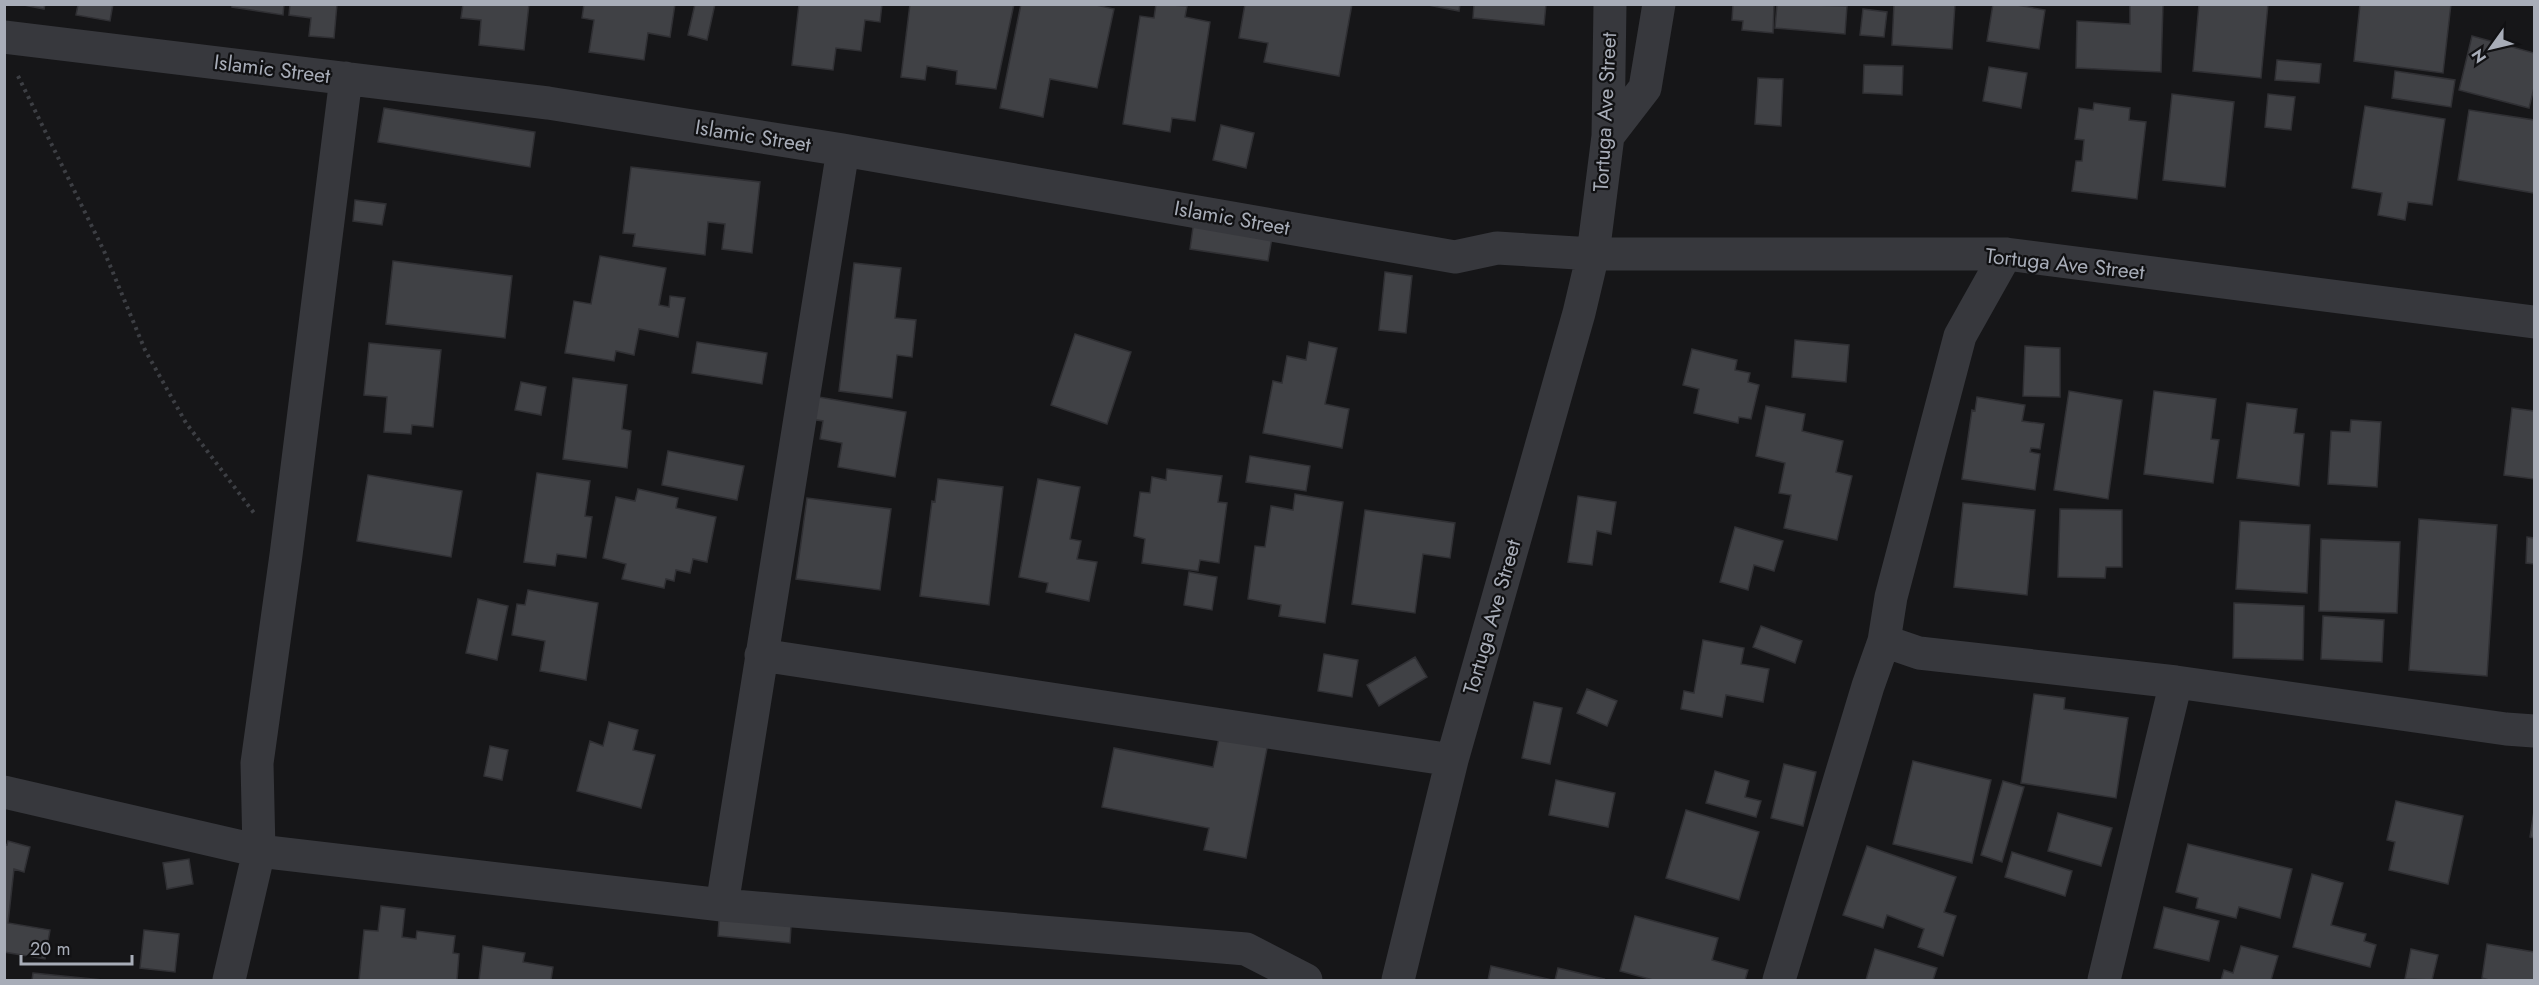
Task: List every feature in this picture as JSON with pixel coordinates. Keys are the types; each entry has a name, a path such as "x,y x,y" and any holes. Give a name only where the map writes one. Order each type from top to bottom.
{"street":[{"name":"Tortuga Ave Street","path":"1398,981 1452,760 1576,324 1593,255 1608,136 1611,4"},
{"path":"1608,136 1645,88 1659,4"},
{"name":"Islamic Street","path":"4,37 548,103 843,150 1455,257 1497,248 1593,255"},
{"path":"229,981 259,851 257,764 286,555 346,78"},
{"path":"722,905 843,150"},
{"name":"Tortuga Ave Street","path":"1593,255 2006,254 2535,322"},
{"path":"1779,981 1868,686 1884,641 1892,597 1960,336 2006,254"},
{"path":"1884,641 1919,653 2176,682 2535,732"},
{"path":"761,655 1452,760"},
{"path":"2104,981 2176,682"},
{"path":"4,792 259,851 722,905 1246,949 1306,981"}],"path":[{"path":"15,69 104,251 145,350 186,423 286,555"}],"building":[{"path":"19,4 45,4 44,9"},
{"path":"74,4 113,4 110,21 76,15 78,5"},
{"path":"232,4 284,4 283,15 232,7"},
{"path":"290,4 337,4 334,38 309,36 311,18 289,15"},
{"path":"463,4 529,4 524,50 479,45 481,20 461,18"},
{"path":"584,4 675,4 670,37 648,33 644,60 589,52 594,20 582,18"},
{"path":"695,4 715,4 707,40 688,35"},
{"path":"799,4 882,4 880,22 865,20 861,51 836,48 833,70 792,65"},
{"path":"910,4 1014,4 996,89 956,84 957,71 927,66 925,80 901,77"},
{"path":"1021,4 1092,4 1114,9 1097,88 1050,79 1043,117 1000,108"},
{"path":"1156,4 1187,6 1185,17 1210,22 1195,121 1172,118 1170,132 1123,124 1140,16 1154,18"},
{"path":"1245,4 1352,4 1339,76 1264,62 1268,43 1239,38"},
{"path":"1423,4 1460,4 1459,11"},
{"path":"1474,4 1546,4 1544,25 1473,18"},
{"path":"1733,4 1774,4 1773,33 1742,30 1743,21 1732,20"},
{"path":"1777,4 1847,6 1845,34 1775,28"},
{"path":"1894,4 1955,4 1952,49 1892,45"},
{"path":"1993,4 2011,4 2045,10 2039,49 1987,41"},
{"path":"2130,4 2163,4 2161,72 2076,68 2077,21 2130,24"},
{"path":"2199,4 2268,4 2261,78 2193,71"},
{"path":"2360,4 2451,4 2443,73 2354,61"},
{"path":"1863,9 1887,12 1884,37 1860,35"},
{"path":"2472,36 2534,53 2534,88 2529,108 2459,90"},
{"path":"2277,60 2321,64 2319,83 2275,80"},
{"path":"1864,65 1903,66 1902,95 1863,93"},
{"path":"1989,67 2027,73 2021,108 1983,101"},
{"path":"2395,71 2455,80 2451,107 2392,98"},
{"path":"1758,78 1783,79 1781,126 1755,124"},
{"path":"2172,94 2234,102 2225,187 2163,180"},
{"path":"2268,94 2295,97 2291,130 2265,127"},
{"path":"2094,103 2130,108 2129,120 2146,122 2137,199 2072,191 2076,161 2082,161 2084,140 2075,139 2079,108 2093,110"},
{"path":"2365,106 2445,119 2432,205 2408,202 2405,220 2378,215 2382,193 2352,188"},
{"path":"384,108 535,132 530,167 378,142"},
{"path":"2469,110 2534,120 2534,193 2458,180"},
{"path":"1221,125 1254,133 1246,168 1213,160"},
{"path":"631,167 760,182 752,253 722,249 725,224 708,222 705,255 633,246 635,234 623,233"},
{"path":"355,200 386,204 382,225 353,221"},
{"path":"1194,220 1273,232 1268,261 1190,249"},
{"path":"600,256 666,268 659,305 669,307 670,296 685,298 678,337 639,329 634,355 616,351 614,361 565,353 574,301 591,304"},
{"path":"393,261 512,276 505,338 386,324"},
{"path":"854,263 901,268 895,318 916,320 912,357 897,355 892,398 839,391"},
{"path":"1385,272 1412,276 1406,333 1379,330"},
{"path":"1075,334 1131,352 1107,424 1051,405"},
{"path":"1795,340 1849,345 1846,382 1792,377"},
{"path":"697,342 767,353 762,384 692,373"},
{"path":"1309,342 1337,348 1325,404 1349,409 1342,448 1263,433 1273,381 1282,383 1287,356 1306,360"},
{"path":"369,343 441,350 433,427 412,425 411,434 384,432 387,397 364,395"},
{"path":"2025,346 2060,348 2060,397 2023,396"},
{"path":"1692,349 1737,360 1735,370 1750,373 1748,382 1759,385 1751,419 1739,417 1738,423 1694,413 1699,389 1683,385"},
{"path":"573,378 627,385 622,429 631,431 627,468 563,459"},
{"path":"521,382 546,387 541,415 515,410"},
{"path":"2069,391 2122,400 2108,499 2054,490"},
{"path":"2154,391 2216,399 2211,439 2219,440 2213,483 2144,474"},
{"path":"807,395 906,412 895,477 838,467 842,443 820,439 823,421 803,418"},
{"path":"1977,397 2025,405 2022,421 2044,424 2040,449 2031,448 2030,452 2040,454 2035,490 1962,479 1972,410 1975,411"},
{"path":"2247,403 2297,409 2294,433 2304,434 2299,486 2237,478"},
{"path":"1766,406 1805,414 1802,431 1843,441 1836,472 1852,476 1837,540 1784,528 1791,495 1779,493 1785,463 1756,456"},
{"path":"2512,408 2534,411 2534,479 2504,475"},
{"path":"2351,420 2381,422 2377,487 2328,484 2331,431 2350,432"},
{"path":"668,451 744,466 737,500 662,485"},
{"path":"1250,456 1310,466 1306,491 1246,482"},
{"path":"1167,469 1222,476 1218,502 1227,503 1219,563 1200,560 1198,571 1142,563 1145,539 1134,536 1140,492 1150,493 1152,477 1166,480"},
{"path":"537,473 590,481 585,516 592,517 586,558 557,554 555,566 524,562"},
{"path":"368,475 462,491 451,557 357,541"},
{"path":"938,479 1003,487 989,605 920,596 932,501 935,502"},
{"path":"1038,479 1080,487 1070,539 1081,541 1077,559 1097,562 1089,601 1046,592 1048,583 1019,577"},
{"path":"638,489 678,498 676,508 716,517 707,562 693,559 690,573 676,570 674,581 666,579 664,588 622,579 626,564 603,558 616,497 635,501"},
{"path":"1295,494 1343,502 1325,623 1279,616 1281,605 1248,599 1255,546 1265,547 1271,506 1293,510"},
{"path":"1578,496 1616,502 1611,534 1597,531 1592,565 1568,562"},
{"path":"807,498 891,509 880,590 796,579"},
{"path":"1963,503 2035,510 2027,595 1954,587"},
{"path":"2060,509 2122,510 2122,567 2106,567 2105,578 2058,577"},
{"path":"1365,510 1455,523 1450,558 1423,554 1415,613 1352,604"},
{"path":"2419,519 2497,525 2487,676 2409,670"},
{"path":"2240,521 2310,525 2307,593 2236,589"},
{"path":"1735,527 1783,541 1774,571 1754,565 1748,590 1720,582"},
{"path":"2527,537 2534,538 2534,564 2526,563"},
{"path":"2321,539 2400,542 2397,613 2319,611"},
{"path":"1189,572 1217,577 1212,610 1184,605"},
{"path":"528,590 598,603 586,680 540,671 545,641 512,635 517,604 525,605"},
{"path":"478,599 508,606 497,660 466,653"},
{"path":"2234,603 2304,606 2303,660 2233,658"},
{"path":"2323,616 2384,620 2382,662 2321,659"},
{"path":"1761,626 1802,641 1795,663 1753,647"},
{"path":"1703,640 1744,648 1741,664 1769,669 1763,702 1726,695 1722,717 1681,709 1684,691 1694,693"},
{"path":"1324,654 1358,660 1352,697 1318,691"},
{"path":"1415,657 1427,677 1379,706 1367,685"},
{"path":"1587,689 1617,701 1607,726 1577,713"},
{"path":"2034,694 2065,698 2064,709 2128,718 2116,798 2021,783"},
{"path":"1534,702 1562,708 1550,764 1522,758"},
{"path":"609,722 638,730 633,750 655,755 641,808 577,791 590,741 603,746"},
{"path":"1220,733 1268,743 1246,858 1204,850 1209,828 1102,807 1114,748 1213,767"},
{"path":"490,746 508,750 502,780 484,776"},
{"path":"1913,761 1991,780 1972,863 1893,844"},
{"path":"1784,764 1816,772 1803,826 1771,818"},
{"path":"1715,771 1749,781 1745,797 1761,801 1756,817 1706,803"},
{"path":"1556,780 1615,793 1608,827 1549,815"},
{"path":"2003,781 2024,787 2002,862 1981,855"},
{"path":"2396,801 2463,816 2448,884 2389,870 2395,842 2387,840"},
{"path":"1686,810 1759,832 1739,900 1666,878"},
{"path":"2534,811 2534,838 2530,837"},
{"path":"2058,813 2112,828 2101,866 2048,851"},
{"path":"8,841 30,847 24,872 14,869 8,923 50,930 45,959 4,952 4,844 7,845"},
{"path":"2188,844 2292,869 2280,918 2239,907 2236,918 2196,908 2198,898 2176,892"},
{"path":"1867,846 1956,877 1944,912 1956,916 1943,956 1918,947 1924,929 1887,915 1883,928 1843,915"},
{"path":"2012,852 2072,871 2065,896 2005,877"},
{"path":"189,859 193,884 167,889 163,863"},
{"path":"2312,874 2343,883 2331,925 2366,934 2364,941 2376,945 2370,967 2293,947"},
{"path":"381,906 405,909 402,937 416,939 417,931 455,936 453,953 459,954 457,980 359,980 364,930 378,931"},
{"path":"2164,907 2219,921 2209,961 2154,948"},
{"path":"1635,916 1718,938 1712,960 1748,970 1745,980 1653,980 1620,971"},
{"path":"719,919 791,926 790,943 718,936"},
{"path":"144,930 179,934 175,972 140,968"},
{"path":"2487,944 2534,952 2534,980 2482,978"},
{"path":"483,946 525,953 523,962 553,967 551,980 479,980"},
{"path":"2241,946 2278,956 2271,980 2221,980 2224,970 2233,973"},
{"path":"1875,949 1937,968 1933,980 1866,980"},
{"path":"2411,949 2438,955 2432,980 2405,979"},
{"path":"1491,966 1552,980 1488,980"},
{"path":"1558,968 1604,979 1555,980"},
{"path":"33,973 103,980 32,980"}]}
